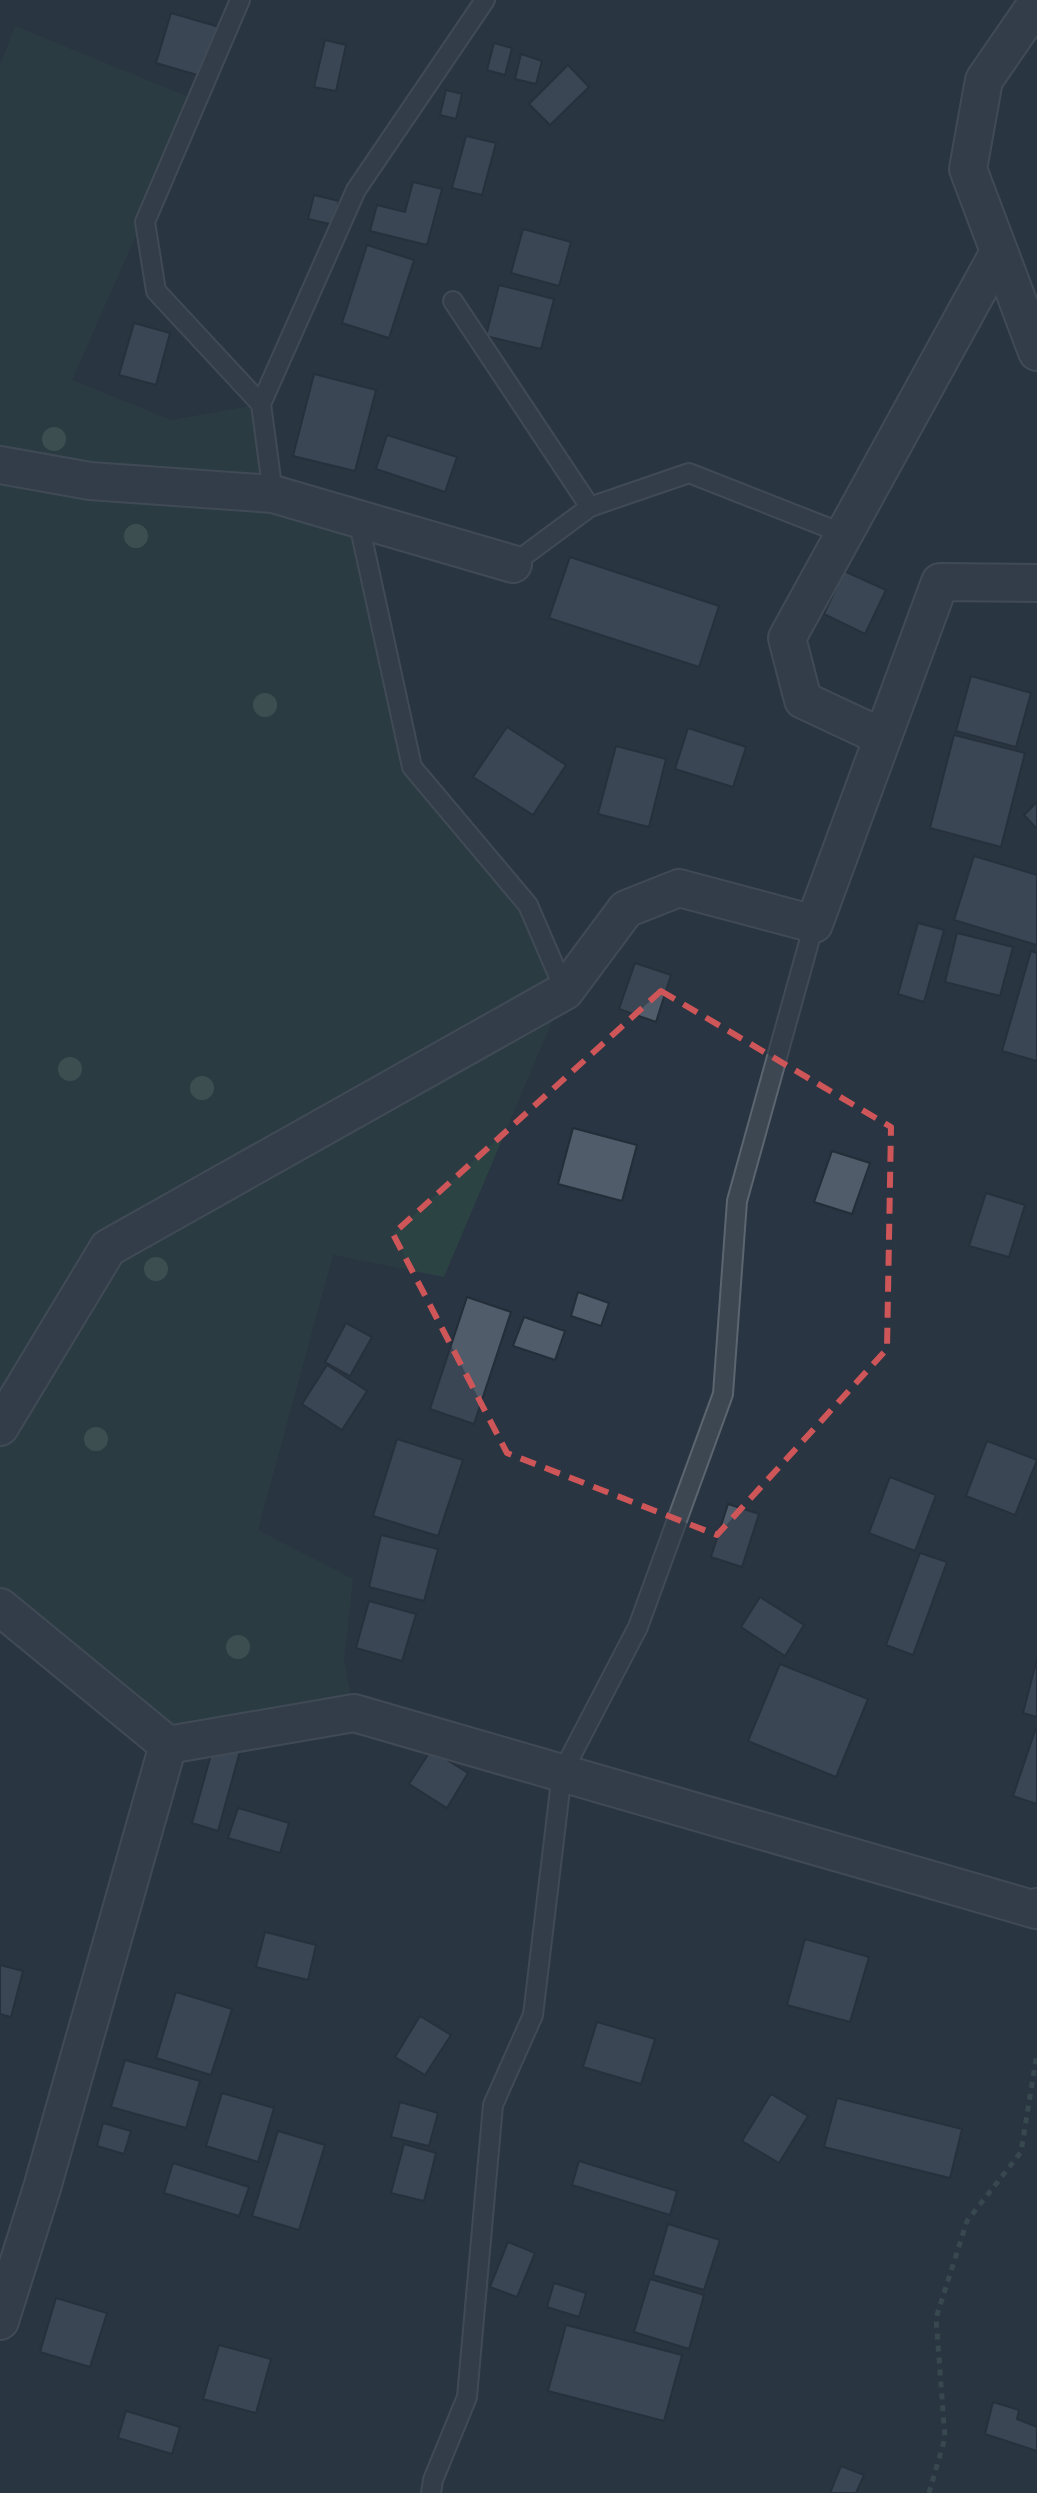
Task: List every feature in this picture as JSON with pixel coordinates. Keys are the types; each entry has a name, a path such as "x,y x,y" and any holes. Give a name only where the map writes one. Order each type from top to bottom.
{"street":[{"path":"1037,3 984,80 968,169 1037,352"},
{"path":"882,737 803,700 787,638 999,252"},
{"path":"0,465 90,481 273,494 513,564"},
{"path":"0,1427 108,1248 565,991 626,909 679,888 814,924 940,582 1037,583"},
{"path":"0,1607 168,1745 354,1713 1036,1910 1037,1907"},
{"path":"0,2321 42,2188 168,1745"}],"lane":[{"path":"240,0 145,222 156,291 261,404"},
{"path":"273,494 261,404 356,190 485,0"},
{"path":"453,301 590,507"},
{"path":"513,564 590,507 689,473 844,534"},
{"path":"358,519 412,767 528,905 565,991"},
{"path":"431,2493 433,2480 467,2397 493,2105 533,2015 562,1773 638,1627 723,1394 737,1201 814,924"}],"path":[{"path":"929,2493 945,2438 936,2318 967,2221 1021,2152 1037,2053"}],"highlighted area":[{"path":"661,991 891,1127 887,1349 717,1535 507,1453 393,1234"}],"green space":[{"path":"15,26 196,100 72,380 171,420 261,404 273,494 358,519 412,767 528,905 565,991 444,1277 333,1255 258,1530 353,1579 344,1659 354,1713 168,1745 0,1607 0,65"}],"building":[{"path":"171,13 219,27 204,77 156,63"},
{"path":"325,40 346,45 336,91 314,87"},
{"path":"494,43 512,48 505,75 487,70"},
{"path":"521,54 542,61 536,84 515,79"},
{"path":"568,65 589,87 550,125 529,104"},
{"path":"446,90 462,94 456,119 440,115"},
{"path":"466,136 496,143 482,195 452,188"},
{"path":"413,182 442,189 427,245 370,231 377,205 405,212"},
{"path":"314,195 339,201 334,225 308,219"},
{"path":"523,229 571,242 559,286 511,273"},
{"path":"367,245 414,260 389,338 342,323"},
{"path":"499,285 554,299 541,349 486,336"},
{"path":"134,323 170,333 156,385 119,375"},
{"path":"314,374 376,390 355,471 293,456"},
{"path":"387,435 457,457 445,492 376,469"},
{"path":"570,557 719,606 699,667 549,618"},
{"path":"844,571 886,590 865,634 824,614"},
{"path":"971,676 1031,693 1016,747 956,731"},
{"path":"507,727 566,765 533,815 473,777"},
{"path":"688,728 746,747 733,787 675,769"},
{"path":"954,735 1025,753 1001,847 930,828"},
{"path":"616,746 666,759 649,827 598,814"},
{"path":"1037,802 1037,829 1024,815"},
{"path":"974,856 1037,875 1037,945 954,920"},
{"path":"918,923 944,930 924,1002 898,994"},
{"path":"957,933 1013,947 1000,996 945,982"},
{"path":"1031,951 1037,953 1037,1061 1002,1051"},
{"path":"635,963 671,975 656,1022 619,1009"},
{"path":"573,1128 637,1145 622,1201 558,1184"},
{"path":"832,1151 870,1163 852,1214 814,1202"},
{"path":"986,1193 1025,1205 1009,1257 969,1246"},
{"path":"578,1292 609,1303 601,1326 571,1316"},
{"path":"467,1297 511,1312 474,1424 430,1409"},
{"path":"524,1317 565,1331 555,1360 513,1346"},
{"path":"346,1323 372,1337 350,1376 325,1362"},
{"path":"327,1365 367,1391 342,1430 302,1404"},
{"path":"397,1439 463,1460 438,1536 373,1516"},
{"path":"987,1441 1037,1460 1015,1515 966,1496"},
{"path":"890,1477 936,1495 915,1551 869,1533"},
{"path":"728,1504 759,1514 742,1567 711,1557"},
{"path":"381,1535 438,1549 424,1601 369,1587"},
{"path":"920,1553 947,1562 913,1655 886,1645"},
{"path":"760,1597 804,1625 785,1656 741,1627"},
{"path":"369,1601 416,1614 402,1661 356,1648"},
{"path":"1037,1659 1037,1717 1023,1713"},
{"path":"780,1664 868,1699 836,1777 748,1741"},
{"path":"1037,1728 1037,1804 1013,1796"},
{"path":"214,1744 240,1751 218,1831 192,1823"},
{"path":"431,1750 468,1773 447,1808 409,1784"},
{"path":"238,1808 289,1823 280,1853 228,1838"},
{"path":"265,1932 316,1945 308,1980 256,1967"},
{"path":"805,1939 869,1957 850,2022 787,2005"},
{"path":"0,1965 23,1971 11,2017 0,2014"},
{"path":"176,1992 232,2009 211,2075 156,2058"},
{"path":"420,2016 451,2035 425,2075 395,2057"},
{"path":"597,2022 655,2039 641,2084 583,2067"},
{"path":"125,2060 200,2081 186,2128 111,2107"},
{"path":"222,2093 274,2108 258,2162 206,2146"},
{"path":"771,2094 808,2116 779,2163 742,2141"},
{"path":"837,2098 962,2129 950,2178 824,2147"},
{"path":"400,2102 438,2113 429,2146 391,2137"},
{"path":"103,2123 131,2131 124,2154 97,2146"},
{"path":"278,2131 325,2145 299,2230 252,2216"},
{"path":"404,2144 436,2153 424,2201 391,2193"},
{"path":"579,2161 677,2191 670,2215 572,2185"},
{"path":"173,2163 249,2187 239,2216 164,2193"},
{"path":"668,2224 720,2240 704,2290 653,2275"},
{"path":"508,2242 535,2253 517,2297 490,2287"},
{"path":"650,2279 704,2295 689,2349 634,2332"},
{"path":"554,2283 586,2293 579,2317 547,2307"},
{"path":"56,2298 107,2313 90,2367 40,2352"},
{"path":"566,2325 682,2355 664,2421 548,2391"},
{"path":"219,2345 271,2359 256,2413 203,2399"},
{"path":"993,2402 1019,2410 1017,2419 1037,2427 1037,2451 985,2434"},
{"path":"126,2411 180,2427 172,2454 118,2438"},
{"path":"841,2466 864,2475 856,2493 830,2493"}]}
